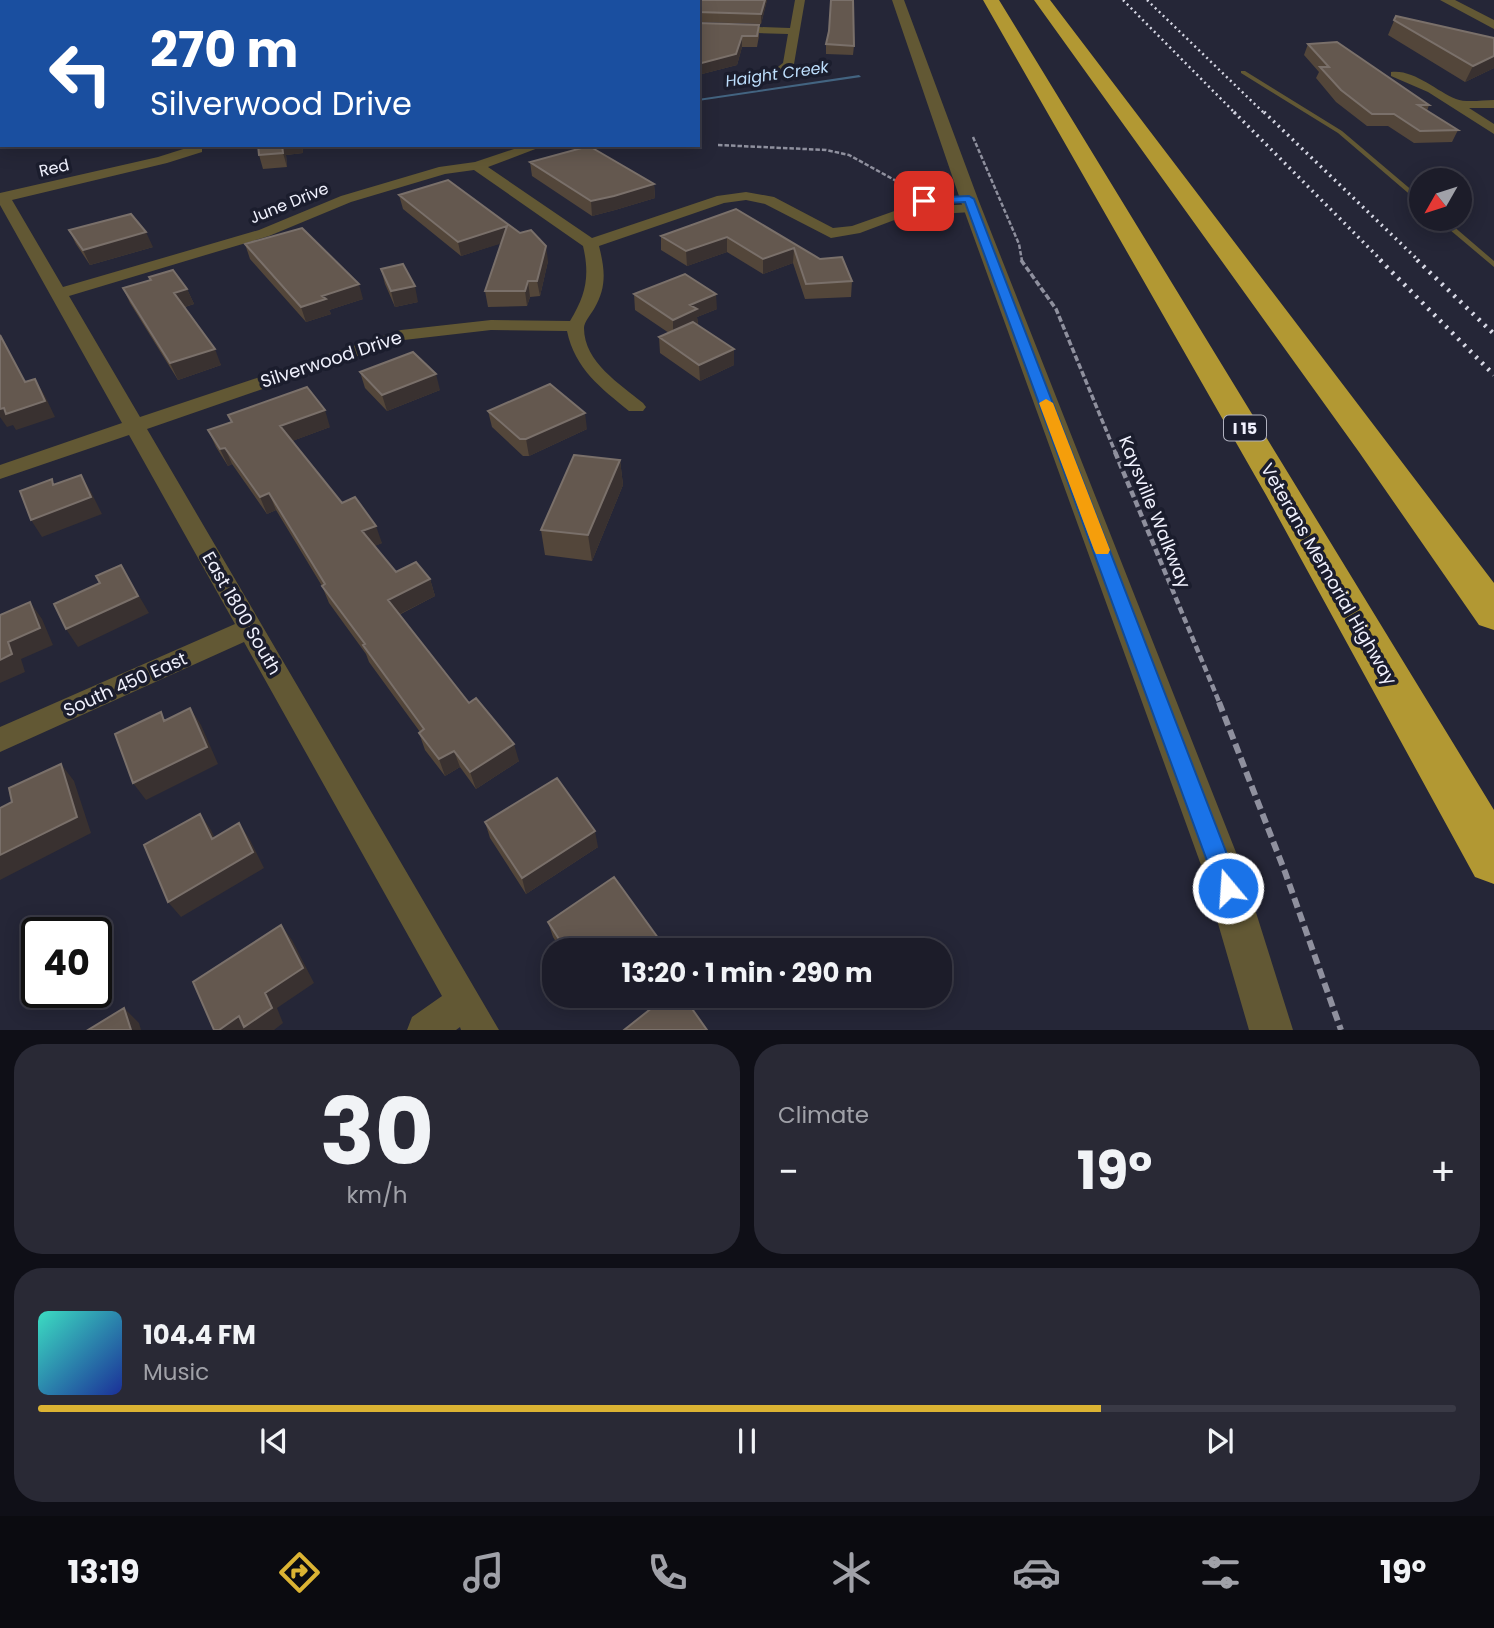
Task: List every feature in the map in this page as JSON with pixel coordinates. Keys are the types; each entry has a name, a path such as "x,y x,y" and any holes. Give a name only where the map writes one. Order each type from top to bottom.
{"highway":[{"name":"Veterans Memorial Highway","path":"992,0 1285,495 1494,859"},
{"path":"1042,0 1372,444 1494,614"}],"street":[{"path":"776,73 788,64 800,0"},
{"path":"898,0 970,203 1221,864 1271,1030"},
{"path":"1446,0 1494,25"},
{"path":"700,28 796,31"},
{"path":"1395,74 1432,89 1494,130"},
{"path":"1455,104 1494,104"},
{"name":"June Drive","path":"60,293 264,233 346,199 444,170 477,166 531,148"},
{"name":"Red","path":"2,198 162,160 197,149"},
{"path":"477,166 590,244 598,284 592,300 575,326 579,350 593,372 636,407"},
{"path":"590,244 722,199 746,196 769,200 831,233 855,230 903,212 970,203"},
{"name":"East 1800 South","path":"2,198 60,293 473,1016"},
{"path":"831,233 843,224 889,207 924,201 970,203"},
{"name":"Silverwood Drive","path":"0,472 401,335 491,325 575,326"},
{"name":"South 450 East","path":"0,740 251,628"},
{"path":"425,1030 473,1016"}],"lane":[{"path":"1243,72 1340,132 1409,192"},
{"path":"1455,231 1494,265"}],"path":[{"name":"Kaysville Walkway","path":"972,134 1019,244 1021,261 1049,298 1124,469 1292,884 1341,1030"},
{"path":"718,145 826,150 849,155 917,190 924,201"}],"building":[{"path":"700,0 765,0 761,14 700,12"},
{"path":"831,0 853,0 854,46 826,44"},
{"path":"1396,16 1494,38 1494,56 1473,66 1394,20"},
{"path":"700,23 759,25 757,36 742,36 736,54 700,63"},
{"path":"1337,42 1429,105 1418,105 1458,130 1420,131 1394,114 1372,114 1341,90 1320,67 1329,67 1308,44"},
{"path":"258,147 282,147 283,153 259,155"},
{"path":"591,147 654,184 591,201 530,162"},
{"path":"448,180 520,233 531,230 546,246 537,281 528,281 525,291 485,291 507,226 458,242 399,195"},
{"path":"736,209 820,259 842,257 852,281 806,284 794,248 763,259 727,237 686,251 661,236"},
{"path":"131,214 146,232 83,250 69,230"},
{"path":"302,228 359,284 322,296 326,299 301,307 245,244"},
{"path":"403,264 415,286 391,291 381,269"},
{"path":"173,270 187,289 174,293 215,349 170,363 123,288"},
{"path":"685,274 716,294 690,305 697,309 673,320 634,294"},
{"path":"693,322 734,349 699,365 659,337"},
{"path":"0,335 25,382 35,379 45,401 6,414 4,408 0,409"},
{"path":"413,352 436,374 382,395 360,372"},
{"path":"550,384 585,413 526,439 520,439 488,411"},
{"path":"307,387 325,410 280,426 342,503 355,497 376,526 362,531 396,572 416,562 430,579 388,600 469,703 476,698 514,744 470,772 454,751 439,759 419,733 424,729 322,586 325,584 269,493 260,497 225,448 220,449 208,430 232,422 228,415"},
{"path":"574,455 620,460 588,535 541,530"},
{"path":"81,475 91,497 31,520 20,491 52,479 53,485"},
{"path":"121,565 138,596 66,629 54,604 100,583 96,576"},
{"path":"30,602 40,628 8,642 12,654 0,660 0,615"},
{"path":"190,708 207,747 133,783 115,734 161,712 164,721"},
{"path":"61,764 77,817 0,855 0,808 12,802 9,788"},
{"path":"557,778 595,831 522,878 485,822"},
{"path":"200,814 212,839 239,823 253,852 168,902 144,845"},
{"path":"614,877 658,938 558,938 548,922"},
{"path":"281,925 303,968 265,993 272,1008 244,1027 239,1016 219,1030 214,1030 193,982"},
{"path":"124,1008 131,1030 88,1030"},
{"path":"652,1008 691,1008 707,1030 624,1030"}],"waterway":[{"name":"Haight Creek","path":"700,100 859,76"}],"railway":[{"path":"1123,0 1236,114"},
{"path":"1147,0 1265,114"},
{"path":"1234,112 1382,261"},
{"path":"1264,112 1419,261"},
{"path":"1380,260 1494,375"},
{"path":"1417,260 1494,334"}],"slow traffic":[{"path":"1046,403 1102,550"}],"route":[{"path":"924,201 969,199 1228,888"}]}
